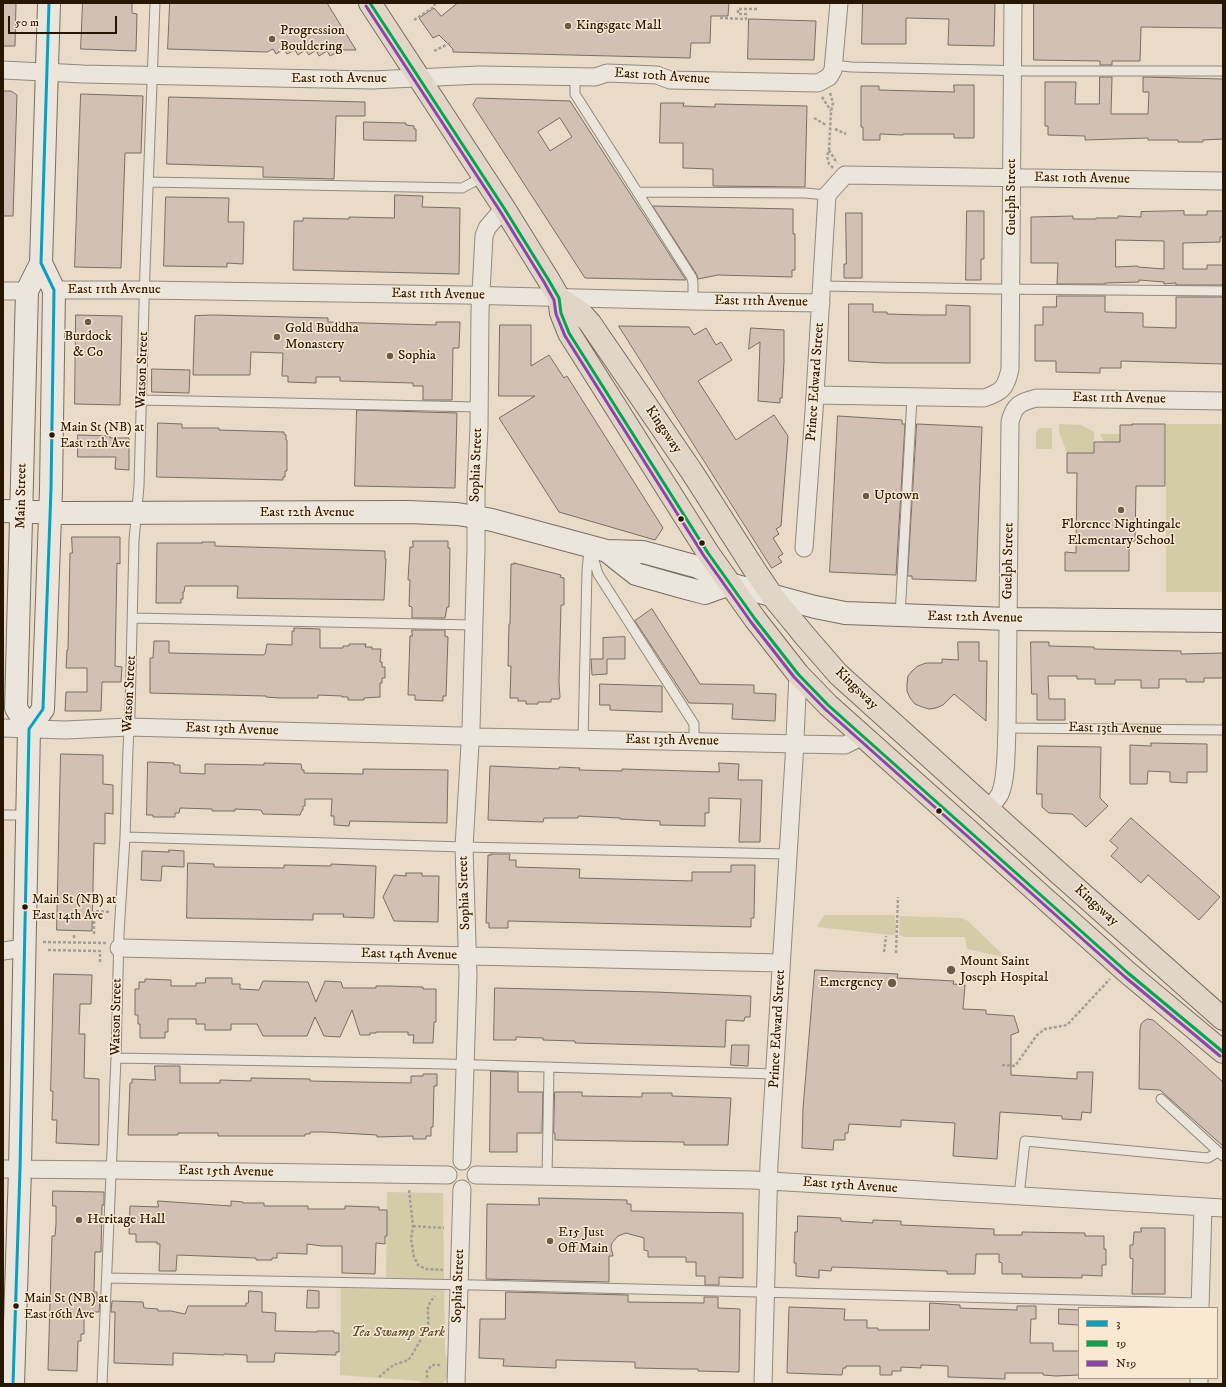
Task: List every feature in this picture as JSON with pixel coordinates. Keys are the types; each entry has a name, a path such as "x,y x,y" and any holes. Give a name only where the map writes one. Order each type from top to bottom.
{"main road":[{"name":"Main Street","path":"41,263 54,290 50,512 43,709 29,729 16,708 12,512 26,291 41,263 49,3"},
{"name":"Kingsway","path":"370,3 504,208 559,298 561,313 569,333 708,553 755,619 798,674 828,705 1117,963 1223,1052"},
{"name":"Kingsway","path":"559,298 582,313 590,323 692,472 737,544 773,597 838,674 1223,1019"},
{"name":"East 12th Avenue","path":"12,512 408,512 457,514 492,520 598,548 636,574 699,592 705,593 730,584 815,608 845,613 1008,619 1223,620"},
{"path":"13,1384 11,1169 22,947 29,729"}],"street":[{"path":"834,65 839,3"},
{"name":"Guelph Street","path":"912,396 984,398 1002,390 1007,382 1010,369 1013,3"},
{"name":"East 10th Avenue","path":"3,70 153,76 372,80 474,75 595,77 607,73 657,75 670,80 818,83 829,76 834,65"},
{"name":"East 10th Avenue","path":"826,195 845,175 1223,181"},
{"name":"Prince Edward Street","path":"804,548 821,303 826,195"},
{"name":"Sophia Street","path":"462,1161 468,975 464,847 474,625 481,296 484,236 487,228 504,208"},
{"name":"East 11th Avenue","path":"54,290 145,290 821,303"},
{"path":"3,291 26,291"},
{"path":"815,395 912,396"},
{"name":"East 11th Avenue","path":"1017,406 1026,400 1037,398 1223,401"},
{"name":"Guelph Street","path":"989,809 1000,794 1003,783 1007,728 1010,422 1012,414 1017,406"},
{"name":"Prince Edward Street","path":"763,1384 769,1181 798,674"},
{"name":"East 13th Avenue","path":"3,728 65,730 129,727 845,745 863,736"},
{"name":"East 14th Avenue","path":"119,948 781,963"},
{"path":"462,1161 474,1167 476,1175 475,1180 470,1186 462,1189 457,1188 451,1183 448,1175 454,1164 462,1161"},
{"name":"East 15th Avenue","path":"11,1169 448,1175"},
{"name":"East 15th Avenue","path":"476,1175 769,1181 1223,1208"},
{"name":"Sophia Street","path":"456,1384 462,1189"},
{"path":"1200,1306 1203,1207"}],"lane":[{"name":"Watson Street","path":"102,1384 116,1058 119,948 126,837 134,540 137,513 142,400 148,182 156,3"},
{"path":"834,65 851,67 1012,71 1223,71"},
{"path":"575,77 575,94 692,278 693,301"},
{"path":"148,182 462,188 483,177"},
{"path":"637,192 805,193 826,195"},
{"path":"821,286 1223,291"},
{"path":"900,616 912,396"},
{"path":"142,400 479,407"},
{"path":"583,739 586,570 598,548"},
{"path":"598,548 598,574 694,724 694,741"},
{"path":"133,618 474,625"},
{"name":"East 13th Avenue","path":"1007,728 1223,730"},
{"path":"3,815 27,816"},
{"path":"126,837 464,847 788,854"},
{"path":"116,1058 464,1065 775,1074"},
{"path":"547,1177 549,1068"},
{"path":"1020,1196 1025,1141 1208,1158 1220,1154 1161,1099"},
{"path":"107,1278 766,1292 1200,1306"}],"path":[{"path":"414,20 434,7 435,3"},
{"path":"720,18 746,19 746,14 738,14 738,9 759,9"},
{"path":"597,22 609,22"},
{"path":"434,52 452,42"},
{"path":"829,150 831,112"},
{"path":"814,118 826,125"},
{"path":"835,129 846,134"},
{"path":"896,952 898,897"},
{"path":"94,912 94,934"},
{"path":"884,952 886,936"},
{"path":"22,947 109,943 119,948"},
{"path":"74,946 74,951"},
{"path":"48,950 100,951 100,964"},
{"path":"1002,1065 1014,1066 1037,1035 1045,1029 1067,1025 1112,977"},
{"path":"409,1190 413,1226 411,1239 414,1256 418,1265 426,1269 443,1270"},
{"path":"413,1226 444,1228"},
{"path":"379,1377 392,1366 408,1360 412,1356 414,1349 424,1334 428,1324 427,1310 429,1303 439,1294"},
{"path":"428,1378 428,1371 432,1365 440,1365"}],"green space":[{"path":"1059,424 1081,425 1094,432 1094,453 1067,453 1059,432"},
{"path":"1166,424 1223,424 1223,592 1166,592"},
{"path":"1039,428 1052,428 1052,449 1036,449 1036,433"},
{"path":"1100,434 1120,434 1124,454 1104,454 1104,442"},
{"path":"824,915 895,915 896,932 894,935 891,935 817,927"},
{"path":"900,916 961,918 968,921 1001,953 1003,957 967,949 965,937 905,937 899,935"},
{"name":"Tea Swamp Park","path":"387,1192 443,1193 445,1353 448,1361 449,1373 443,1383 424,1384 419,1381 340,1375 341,1288 386,1289"}],"building":[{"path":"3,3 16,3 15,46 3,46"},
{"path":"83,3 132,3 132,13 137,14 136,51 81,49"},
{"path":"170,3 327,3 356,50 342,50 330,56 327,51 319,56 316,50 309,55 305,50 298,55 295,50 287,54 284,49 276,54 273,49 267,52 168,49"},
{"name":"Kingsgate Mall","path":"458,3 729,3 728,16 711,16 710,43 691,43 690,58 453,52 453,49 439,35 433,38 419,18 434,8 441,16"},
{"path":"863,3 995,3 994,46 948,45 949,19 906,18 906,44 862,44"},
{"path":"1034,3 1223,3 1223,28 1141,27 1140,61 1112,61 1112,65 1100,65 1100,61 1034,60"},
{"path":"749,19 816,21 814,60 748,59"},
{"path":"1100,77 1112,77 1111,114 1148,114 1149,92 1143,92 1143,77 1223,79 1223,139 1203,140 1203,142 1148,140 1148,138 1085,140 1085,136 1048,135 1048,126 1045,126 1045,82 1076,82 1075,104 1099,104"},
{"path":"954,85 974,85 974,138 954,138 954,134 880,134 880,140 863,140 863,127 861,127 861,86 879,86 879,90 954,92"},
{"path":"3,91 11,91 17,95 13,216 3,216"},
{"path":"81,94 143,96 141,153 125,153 121,268 75,267"},
{"path":"169,97 365,102 365,116 336,116 334,179 263,177 263,167 167,164"},
{"path":"477,98 570,101 686,280 585,278 473,105","holes":["560,118 572,137 550,151 538,132"]},
{"path":"661,103 684,103 683,106 715,107 715,104 807,106 805,187 713,186 713,169 683,168 683,143 660,143"},
{"path":"364,122 406,123 406,125 414,126 414,129 416,129 416,141 364,140"},
{"path":"395,195 423,196 422,207 460,208 459,274 293,270 294,221 303,221 303,218 394,218"},
{"path":"166,197 229,198 228,222 244,222 243,264 227,263 227,267 164,266"},
{"path":"653,206 793,209 795,270 792,270 792,277 718,275 698,279 697,275"},
{"path":"967,211 984,211 984,259 981,259 981,280 966,280"},
{"path":"1184,211 1184,215 1207,215 1207,211 1223,211 1223,237 1220,237 1220,242 1183,243 1183,269 1207,269 1207,265 1223,265 1223,285 1176,285 1176,283 1164,284 1164,282 1139,280 1139,282 1105,284 1057,284 1058,263 1031,263 1031,217 1073,216 1073,219 1096,219 1118,218 1118,216 1141,217 1141,212","holes":["1116,240 1164,241 1164,269 1138,266 1116,267"]},
{"path":"846,213 862,213 862,278 844,278 844,264 846,264"},
{"path":"1057,296 1105,296 1105,312 1143,313 1143,327 1176,328 1176,297 1223,297 1223,364 1121,361 1121,368 1100,368 1100,373 1056,372 1056,361 1035,361 1035,325 1043,325 1043,307 1056,307"},
{"path":"849,304 873,304 873,312 924,315 946,315 946,305 970,306 970,363 884,363 849,361"},
{"path":"76,315 122,316 120,405 75,404"},
{"path":"213,315 328,318 328,322 436,325 436,322 460,322 459,348 453,348 452,400 423,400 423,386 413,386 413,383 340,381 340,377 316,377 316,383 288,382 288,376 282,376 283,353 251,352 250,375 193,375 195,316"},
{"path":"500,325 531,325 531,366 549,355 564,378 567,376 663,528 655,540 559,512 499,418 535,396 499,396"},
{"path":"619,326 689,327 694,335 706,328 716,345 721,342 732,360 698,381 736,440 774,415 788,436 781,526 776,529 779,534 773,538 783,554 778,557 782,562 772,568"},
{"path":"751,328 784,330 784,362 782,398 780,398 780,403 758,401 760,342 749,349"},
{"path":"152,369 190,370 189,393 152,392"},
{"path":"357,410 457,413 455,488 355,486"},
{"name":"Uptown","path":"838,416 902,420 902,424 905,424 896,575 830,572"},
{"path":"158,423 182,424 182,428 219,428 219,430 284,432 287,440 287,471 285,471 285,477 283,477 283,480 157,477"},
{"path":"917,424 982,427 976,581 912,579 912,576 908,576"},
{"path":"1165,424 1165,486 1136,486 1135,541 1129,542 1129,571 1065,571 1065,552 1076,553 1077,473 1067,473 1067,453 1094,453 1094,442 1120,442 1120,425"},
{"path":"78,435 129,438 129,470 115,469 116,457 78,457"},
{"path":"72,537 120,537 120,564 117,563 115,666 122,667 121,682 102,682 101,711 65,711 66,692 87,692 87,668 66,668 68,650 70,553 72,553"},
{"path":"413,541 448,541 448,548 450,548 449,607 447,607 445,618 412,618 412,607 409,606 410,580 408,580 410,547 413,547"},
{"path":"215,542 215,546 385,551 384,600 237,598 238,586 185,586 181,603 156,603 157,543"},
{"path":"514,563 561,575 560,577 564,578 564,605 561,605 560,697 559,699 551,699 551,702 526,704 526,701 518,701 518,698 510,698 511,666 508,666 509,624 511,564"},
{"path":"652,609 700,684 754,685 754,693 776,694 775,721 732,719 733,704 689,703 635,621"},
{"path":"294,628 320,629 320,648 343,648 343,646 349,646 349,644 366,644 365,647 381,649 380,662 382,662 382,667 385,667 385,678 382,678 382,683 380,683 380,697 364,698 364,700 348,700 348,697 342,696 318,695 318,698 279,698 266,696 150,693 150,658 153,658 154,641 169,641 169,653 263,655 265,654 267,644 292,645 292,631 294,631"},
{"path":"412,630 445,630 445,636 448,637 446,696 443,696 443,701 415,700 415,695 408,695 410,636 412,636"},
{"path":"625,637 625,659 607,659 607,674 592,675 591,659 603,659 603,638"},
{"path":"958,642 979,642 979,661 987,661 986,721 954,694 943,705 929,709 915,704 907,691 908,676 918,666 926,663 942,663 942,659 958,660"},
{"path":"1031,642 1049,642 1049,646 1094,647 1094,649 1181,651 1181,654 1223,653 1223,678 1204,678 1204,682 1186,682 1186,679 1159,679 1159,688 1141,688 1141,680 1115,680 1115,684 1095,684 1095,679 1077,679 1077,676 1048,676 1049,699 1065,699 1065,720 1037,720 1037,694 1032,694"},
{"path":"600,684 662,686 662,712 610,710 610,705 600,705"},
{"path":"1151,743 1207,744 1207,772 1187,772 1187,783 1170,782 1170,772 1148,771 1147,784 1130,784 1130,745 1151,746"},
{"path":"1038,746 1101,747 1100,798 1108,806 1086,827 1072,814 1049,813 1042,807 1042,794 1037,794"},
{"path":"61,754 103,755 103,784 113,785 113,814 105,813 105,844 94,843 92,931 57,930"},
{"path":"148,762 174,763 174,765 180,765 180,773 205,774 205,764 264,765 264,763 301,764 304,773 363,774 363,769 448,770 447,823 350,821 349,826 334,825 334,816 331,816 332,799 305,799 305,806 303,806 303,810 300,815 263,814 261,810 235,809 235,811 212,811 212,809 180,808 179,813 175,813 175,817 153,817 153,815 147,815"},
{"path":"719,763 739,764 738,780 762,780 760,842 739,842 741,799 709,798 709,813 705,813 705,826 660,825 660,821 578,816 578,818 544,818 543,822 488,820 490,766 559,769 559,767 580,768 579,770 622,771 622,769 719,772"},
{"path":"1131,818 1220,897 1199,920 1148,875 1141,883 1111,856 1118,848 1110,841"},
{"path":"169,850 184,851 184,867 162,866 161,881 141,880 142,851 169,852"},
{"path":"510,854 509,860 516,860 516,867 580,869 579,878 692,881 692,872 731,872 731,865 755,865 754,918 751,918 751,927 508,921 508,928 489,928 489,923 486,923 488,855"},
{"path":"188,863 214,864 214,867 284,868 284,865 331,866 331,864 376,866 374,918 343,917 344,914 313,914 313,920 187,918"},
{"path":"406,873 422,873 422,876 439,876 438,922 394,921 383,897 394,875 406,876"},
{"name":"Mount Saint Joseph Hospital","path":"815,970 898,974 897,978 954,981 953,984 965,985 963,1009 986,1010 986,1014 1014,1016 1019,1032 1011,1035 1011,1075 1077,1079 1077,1072 1093,1072 1091,1113 1082,1112 1081,1120 1062,1119 1062,1116 1000,1112 997,1159 953,1156 955,1123 901,1120 901,1127 849,1124 848,1133 845,1133 845,1140 834,1140 833,1150 802,1148 803,1109"},
{"path":"54,974 92,975 91,1004 80,1004 79,1034 85,1034 84,1078 99,1079 99,1145 56,1143 57,1120 52,1120 53,1091 51,1091"},
{"path":"206,978 232,978 232,984 240,984 240,989 259,990 263,981 308,982 316,1002 325,981 341,982 343,988 376,988 376,986 388,986 436,989 436,1022 434,1022 433,1043 413,1043 414,1035 408,1035 408,1032 376,1032 370,1033 370,1035 360,1035 352,1010 340,1037 324,1036 315,1017 307,1036 263,1036 257,1024 231,1024 231,1030 205,1030 205,1024 196,1024 196,1019 168,1019 168,1032 165,1032 165,1038 140,1038 140,1024 138,1024 138,1015 135,1015 135,989 139,989 139,982 145,982 145,979 171,980 171,986 196,986 196,983 205,983"},
{"path":"495,988 751,996 750,1017 745,1017 744,1021 726,1020 725,1047 575,1043 575,1041 516,1037 516,1040 494,1040"},
{"path":"1148,1019 1153,1020 1223,1082 1223,1146 1160,1090 1139,1089 1140,1030 1141,1024"},
{"path":"732,1045 749,1045 748,1066 731,1065"},
{"path":"155,1066 180,1066 180,1083 220,1083 220,1080 251,1081 251,1078 411,1083 411,1076 437,1074 437,1086 434,1086 433,1127 431,1127 431,1136 426,1136 426,1139 413,1139 413,1136 377,1137 377,1135 324,1132 310,1132 310,1134 305,1134 305,1136 218,1136 218,1133 128,1135 130,1083 132,1083 132,1079 155,1080"},
{"path":"491,1071 518,1072 518,1092 543,1092 542,1133 517,1133 517,1152 490,1152"},
{"path":"555,1092 582,1092 582,1096 642,1097 642,1093 672,1093 672,1096 731,1098 728,1145 684,1145 684,1142 555,1140"},
{"path":"53,1191 104,1192 104,1205 102,1205 101,1252 95,1252 94,1292 97,1292 97,1299 100,1300 99,1312 84,1312 84,1334 81,1334 81,1341 78,1341 77,1371 48,1370 52,1236 55,1236 56,1224 56,1206 53,1206"},
{"name":"E15 Just Off Main","path":"539,1198 627,1200 627,1204 631,1204 631,1211 743,1213 743,1278 719,1277 719,1285 705,1285 705,1276 696,1276 696,1262 686,1262 686,1257 648,1257 648,1251 644,1250 644,1238 626,1233 618,1236 612,1243 611,1247 613,1256 609,1256 609,1282 486,1279 487,1204 539,1205"},
{"path":"158,1201 231,1206 231,1201 243,1203 264,1203 264,1206 308,1206 308,1209 345,1209 345,1206 379,1207 379,1210 387,1210 387,1236 385,1236 385,1244 376,1243 375,1274 342,1273 342,1246 307,1244 307,1254 277,1253 277,1258 272,1258 272,1260 177,1255 176,1271 159,1271 160,1244 157,1244 157,1242 136,1242 136,1234 129,1234 130,1206 158,1207"},
{"path":"798,1216 841,1218 841,1221 873,1223 873,1220 901,1221 901,1225 994,1229 994,1235 1022,1235 1022,1232 1085,1233 1085,1236 1104,1236 1106,1265 1102,1265 1102,1276 1082,1275 1082,1278 1022,1277 1022,1274 1002,1274 1002,1263 999,1262 999,1254 976,1254 975,1274 947,1274 947,1271 832,1267 831,1271 819,1270 819,1278 796,1276 796,1263 794,1263 795,1232 797,1232"},
{"path":"1141,1228 1165,1228 1165,1294 1132,1294 1133,1259 1130,1258 1130,1245 1133,1245 1134,1232 1141,1232"},
{"path":"308,1290 319,1291 319,1308 307,1308"},
{"path":"249,1291 262,1292 262,1312 276,1313 275,1331 334,1331 334,1333 339,1333 339,1352 336,1352 336,1355 275,1353 274,1362 247,1362 247,1355 173,1353 173,1365 114,1363 115,1312 111,1312 112,1301 143,1302 144,1308 185,1314 188,1306 246,1306 246,1303 248,1303"},
{"path":"506,1292 628,1295 628,1302 704,1303 704,1297 718,1297 718,1308 740,1309 739,1372 698,1371 698,1369 635,1368 635,1362 556,1360 556,1368 503,1366 504,1359 479,1358 480,1319 505,1319"},
{"path":"930,1303 960,1305 960,1308 1017,1310 1017,1306 1036,1306 1036,1319 1031,1319 1030,1343 1053,1343 1053,1351 1078,1351 1078,1375 1056,1376 1043,1375 1043,1373 1005,1373 1005,1379 948,1377 948,1366 921,1365 921,1368 901,1367 901,1371 892,1371 892,1375 880,1375 880,1366 846,1366 846,1368 843,1368 842,1375 787,1373 789,1307 845,1309 844,1320 867,1320 867,1328 878,1328 878,1330 929,1330"},
{"path":"1059,1309 1078,1310 1078,1325 1059,1324"}],"transit line":[{"name":"3","path":"13,1384 20,1169 29,729 43,709 51,489 54,290 41,263 49,3"},
{"name":"19","path":"370,3 504,208 548,279 559,298 561,313 569,333 708,553 755,619 798,674 828,705 1128,973 1223,1052"},
{"name":"N19","path":"366,6 500,211 544,282 554,300 556,314 565,336 704,556 751,622 794,677 825,709 1125,977 1220,1056"}],"place":[{"name":"Kingsgate Mall","path":"568,26"},
{"name":"Progression Bouldering","path":"272,39"},
{"name":"Burdock & Co","path":"88,322"},
{"name":"Gold Buddha Monastery","path":"277,337"},
{"name":"Sophia","path":"390,356"},
{"name":"Main St (NB) at East 12th Ave","path":"52,435"},
{"name":"Uptown","path":"866,496"},
{"name":"Florence Nightingale Elementary School","path":"1121,510"},
{"name":"Main St (NB) at East 14th Ave","path":"25,907"},
{"name":"Mount Saint Joseph Hospital","path":"951,970"},
{"name":"Emergency","path":"892,983"},
{"name":"Heritage Hall","path":"79,1220"},
{"name":"E15 Just Off Main","path":"550,1241"},
{"name":"Main St (NB) at East 16th Ave","path":"16,1306"}]}
